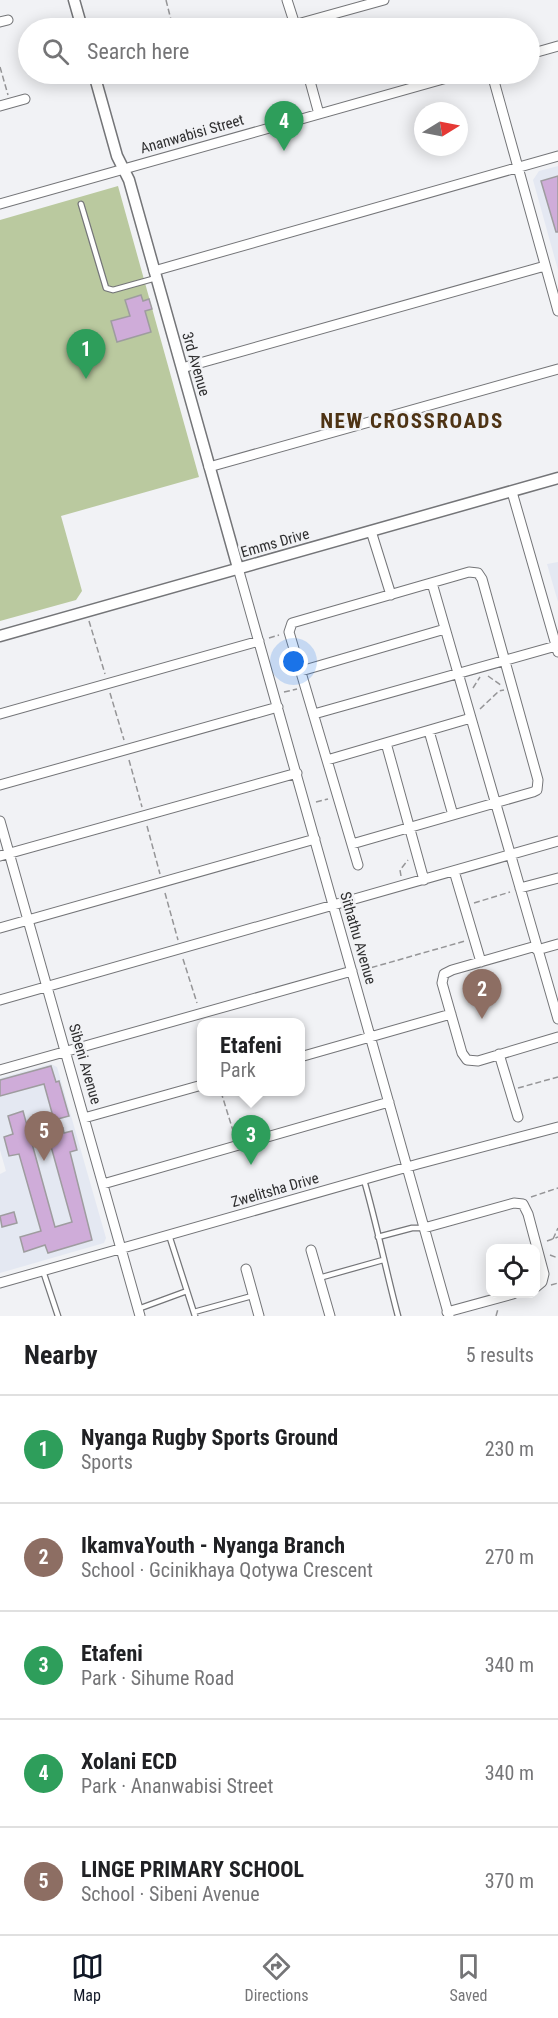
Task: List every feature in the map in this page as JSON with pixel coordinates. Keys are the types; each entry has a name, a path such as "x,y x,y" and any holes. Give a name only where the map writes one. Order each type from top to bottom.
{"street":[{"path":"74,0 79,18"},
{"path":"287,0 293,18"},
{"path":"325,18 384,0"},
{"path":"540,51 558,46"},
{"name":"3rd Avenue","path":"97,84 117,156 129,180 238,568"},
{"path":"311,84 319,114"},
{"name":"Ananwabisi Street","path":"0,204 426,84"},
{"path":"495,84 558,311"},
{"path":"0,106 25,99"},
{"path":"155,274 558,156"},
{"path":"182,369 545,266"},
{"path":"209,467 558,369"},
{"name":"Emms Drive","path":"0,636 558,478"},
{"path":"314,714 505,660 557,649 512,492"},
{"path":"371,531 391,595"},
{"name":"Sithathu Avenue","path":"238,568 448,1314"},
{"path":"352,844 533,792 538,785 481,576 475,572 292,623 289,632 358,865"},
{"path":"432,583 557,1014"},
{"path":"301,671 445,629"},
{"path":"0,714 260,641"},
{"path":"0,785 278,707"},
{"path":"327,760 471,718"},
{"path":"429,731 453,815"},
{"path":"386,743 424,880"},
{"path":"5,855 297,773"},
{"name":"Sibeni Avenue","path":"0,821 5,855 28,920 139,1313"},
{"path":"0,928 315,839"},
{"path":"0,1000 558,841"},
{"path":"454,871 481,962"},
{"path":"520,888 558,878"},
{"path":"558,944 452,970 444,974 442,983 462,1053 467,1060 478,1061 558,1037"},
{"path":"0,1070 352,971"},
{"path":"305,1056 451,1014"},
{"path":"499,1054 518,1117"},
{"path":"84,1118 197,1086"},
{"path":"103,1184 389,1102"},
{"name":"Zwelitsha Drive","path":"0,1283 407,1167 558,1127"},
{"path":"424,1228 514,1203 523,1204 535,1244"},
{"path":"311,1250 330,1316"},
{"path":"540,1261 544,1274 540,1284"},
{"path":"246,1269 259,1316"},
{"path":"448,1314 498,1298"}],"lane":[{"path":"81,204 106,288 113,290 155,274"},
{"path":"364,1180 398,1316"},
{"path":"378,1238 412,1228 424,1228"},
{"path":"169,1235 195,1314 253,1296"},
{"path":"319,1278 383,1260"},
{"path":"43,1271 58,1316"},
{"path":"139,1313 187,1291"}],"path":[{"path":"166,0 171,18"},
{"path":"0,67 10,103"},
{"path":"260,641 289,632"},
{"path":"465,699 483,672 506,689 499,691 471,718"},
{"path":"275,695 306,687"},
{"path":"305,805 338,796"},
{"path":"401,886 400,870 416,851"},
{"path":"465,906 520,888"},
{"path":"352,971 406,959 474,938"},
{"path":"510,1090 558,1077"},
{"path":"222,1096 238,1146"},
{"path":"523,1204 534,1195 558,1188"},
{"path":"552,1239 558,1228"}],"shaded area":[{"path":"558,166 558,270 533,180 539,171"},
{"path":"558,562 558,602 547,564"},
{"path":"51,1064 57,1067 106,1238 104,1243 0,1273 0,1174 6,1171 0,1150 0,1078"}],"green space":[{"path":"118,186 199,477 61,516 82,591 76,600 0,621 0,220"}],"building":[{"path":"558,176 558,232 556,232 541,181"},
{"path":"141,295 143,301 149,299 152,309 145,311 151,332 117,342 111,321 130,316 125,300"},
{"path":"51,1066 56,1082 59,1081 69,1116 54,1120 44,1084 0,1096 0,1080"},
{"path":"23,1111 55,1227 72,1222 47,1132 63,1128 64,1133 72,1131 77,1150 70,1152 92,1240 48,1253 45,1245 24,1252 20,1237 41,1231 19,1154 9,1156 4,1137 13,1134 8,1116"},
{"path":"14,1212 17,1223 2,1227 0,1216"}],"place":[{"name":"Xolani ECD","path":"284,151"},
{"name":"Nyanga Rugby Sports Ground","path":"86,379"},
{"name":"IkamvaYouth - Nyanga Branch","path":"482,1019"},
{"name":"LINGE PRIMARY SCHOOL","path":"44,1161"},
{"name":"Etafeni","path":"251,1165"}],"district":[{"name":"NEW CROSSROADS","path":"412,421"}]}
